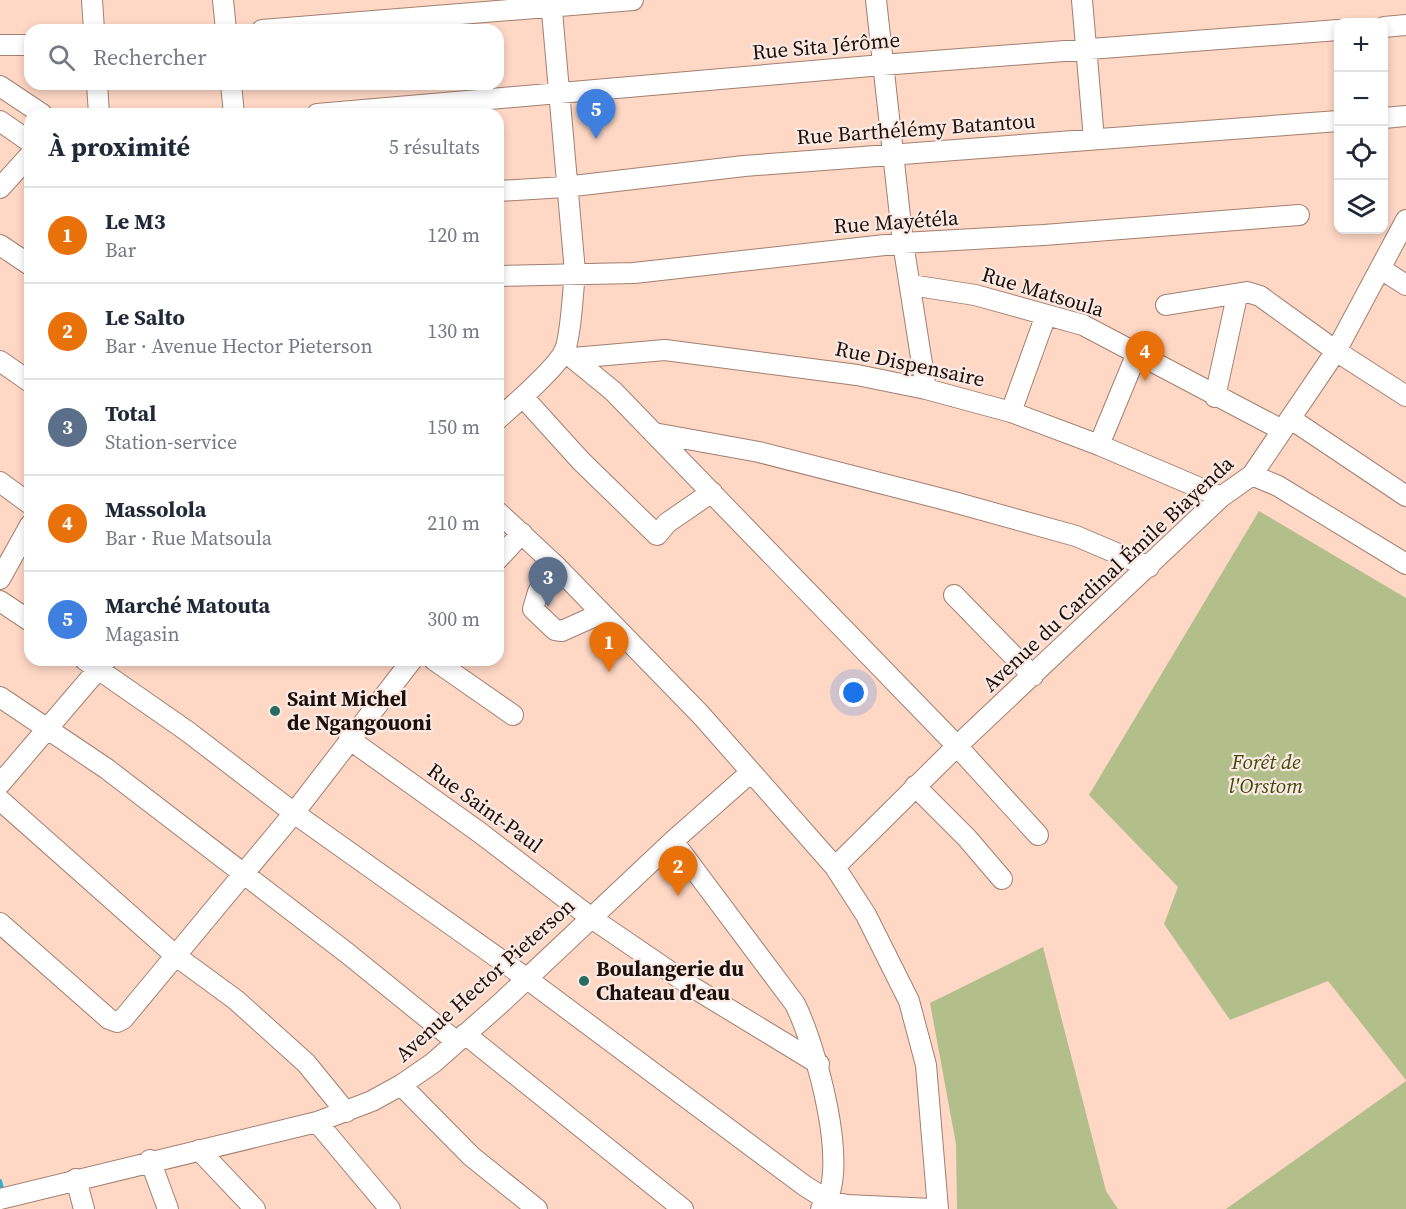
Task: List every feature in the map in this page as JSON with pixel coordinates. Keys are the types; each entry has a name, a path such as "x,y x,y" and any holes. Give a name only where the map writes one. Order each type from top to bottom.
{"street":[{"path":"92,0 94,24"},
{"path":"223,0 225,24"},
{"path":"326,24 551,3 633,0"},
{"path":"876,0 903,243 926,388"},
{"path":"1082,0 1094,139"},
{"path":"504,414 568,354 575,272 551,3"},
{"path":"1388,27 1406,25"},
{"name":"Rue Sita Jérôme","path":"390,108 882,64 1088,51 1334,30"},
{"path":"0,45 24,45"},
{"path":"0,86 33,108"},
{"path":"97,90 99,108"},
{"path":"232,90 233,108"},
{"path":"1388,118 1406,116"},
{"path":"0,121 24,138"},
{"name":"Rue Barthélémy Batantou","path":"504,191 566,187 744,166 893,157 1334,121"},
{"path":"0,188 24,162"},
{"name":"Rue Mayétéla","path":"504,276 575,272 634,273 903,243 1044,235 1299,214"},
{"name":"Avenue du Cardinal Émile Biayenda","path":"835,867 957,746 1221,498 1252,475 1336,351 1406,220"},
{"path":"0,245 24,261"},
{"path":"1382,268 1406,285"},
{"name":"Rue Matsoula","path":"911,285 975,295 1083,324 1215,397 1286,424 1406,496"},
{"path":"1166,305 1237,296 1247,292 1260,296 1336,351 1406,396"},
{"path":"1215,397 1237,296"},
{"path":"1011,412 1046,315"},
{"name":"Rue Dispensaire","path":"568,354 665,350 846,373 926,388 972,399 1011,412 1099,445 1221,498"},
{"path":"1099,445 1137,353"},
{"path":"568,354 613,391 712,492 957,746 1038,835"},
{"path":"0,361 24,378"},
{"path":"523,397 581,461 657,535 667,523 712,492"},
{"path":"654,434 759,453 950,501 1076,536 1149,567"},
{"path":"1252,475 1278,486 1406,564"},
{"path":"0,482 24,500"},
{"path":"504,517 555,565 701,715 835,867 866,915 909,1001 926,1065 939,1209"},
{"path":"504,552 522,533"},
{"path":"0,579 24,536"},
{"path":"555,565 538,592 534,609 555,630 562,631 602,613"},
{"path":"954,595 1033,676"},
{"path":"0,601 24,617"},
{"path":"0,784 50,728 95,666"},
{"path":"101,666 294,813 526,978 825,1205 932,1209"},
{"path":"0,923 109,1019 117,1022 123,1019 294,813 407,666"},
{"path":"443,666 513,715"},
{"path":"0,697 50,728 461,1038 683,1209"},
{"name":"Rue Saint-Paul","path":"349,739 479,832 590,918 694,987 819,1064"},
{"name":"Avenue Hector Pieterson","path":"0,1199 150,1160 317,1122 346,1112 402,1085 461,1038 673,841 750,773"},
{"path":"915,786 967,838 1002,879"},
{"path":"0,800 176,956 236,1000 306,1063 346,1112"},
{"path":"673,841 795,1004 809,1031 819,1064 832,1157 833,1181 825,1205"},
{"path":"402,1085 471,1156 537,1209"},
{"path":"317,1122 390,1209"},
{"path":"199,1150 255,1209"},
{"path":"150,1160 168,1209"},
{"path":"76,1179 84,1209"}],"green space":[{"name":"Forêt de l'Orstom","path":"1259,511 1406,598 1406,1080 1328,981 1230,1020 1164,924 1178,887 1089,795"},
{"path":"1043,947 1106,1191 1118,1209 957,1209 956,1144 930,1003"},
{"path":"1406,1081 1406,1209 1226,1209"}],"waterway":[{"path":"0,1181 2,1188"}],"place":[{"name":"Marché Matouta","path":"596,139"},
{"name":"Massolola","path":"1145,381"},
{"name":"Total","path":"548,607"},
{"name":"Le M3","path":"609,672"},
{"name":"Saint Michel de Ngangouoni","path":"275,711"},
{"name":"Le Salto","path":"678,896"},
{"name":"Boulangerie du Chateau d'eau","path":"584,981"}]}
